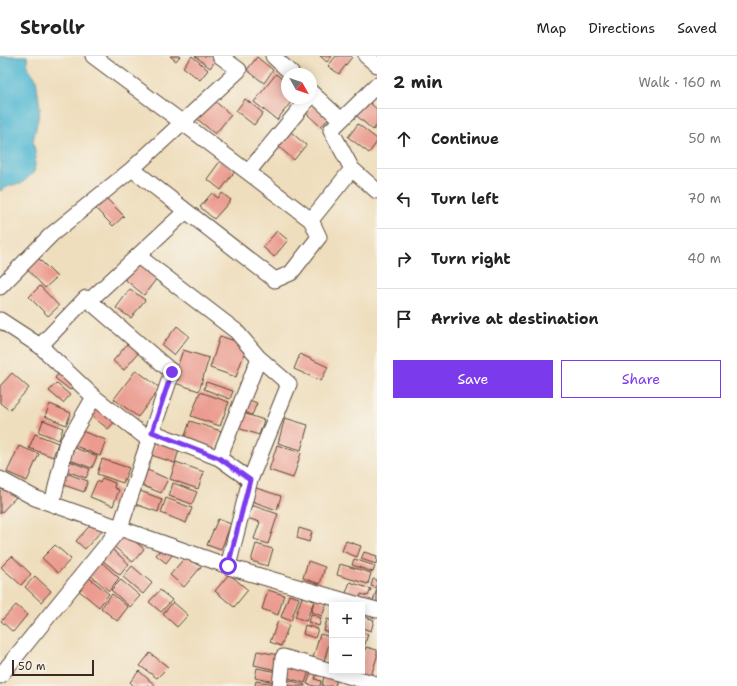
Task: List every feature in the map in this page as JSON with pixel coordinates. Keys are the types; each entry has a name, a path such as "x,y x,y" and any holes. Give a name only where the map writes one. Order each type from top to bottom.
{"street":[{"path":"93,56 311,220 319,237 291,274 275,280 132,169"},
{"path":"0,287 52,235 132,169 239,70 220,56"},
{"path":"273,56 286,68"},
{"path":"366,56 377,65"},
{"path":"377,85 331,130 352,169 377,190"},
{"path":"317,100 341,120"},
{"path":"248,172 304,104"},
{"path":"311,220 352,169"},
{"path":"89,302 186,211"},
{"path":"138,256 236,331 259,358 289,384 250,480 228,566"},
{"path":"0,676 120,528 172,372 86,298 40,346"},
{"path":"0,320 40,346 94,397 150,436 219,458 250,480"},
{"path":"219,458 259,358"},
{"path":"52,504 66,445 94,397"},
{"path":"0,479 35,498 229,567 349,602"},
{"path":"365,607 377,610"},
{"path":"280,686 284,657 376,683"}],"water":[{"path":"0,56 27,56 28,67 36,79 40,109 33,141 36,157 34,172 21,184 11,185 0,191"}],"building":[{"path":"170,56 180,56 176,61"},
{"path":"192,56 208,70 200,80 183,67"},
{"path":"195,56 216,56 218,57 210,68"},
{"path":"320,56 332,56 327,62"},
{"path":"336,56 352,57 339,74 328,66"},
{"path":"257,57 273,70 264,83 247,70"},
{"path":"276,74 281,78 281,104 289,104 277,120 254,102"},
{"path":"363,97 377,109 377,125 373,130 351,111"},
{"path":"211,98 231,115 215,134 195,117"},
{"path":"245,99 263,113 254,125 236,111"},
{"path":"314,105 328,119 321,127 306,113"},
{"path":"358,124 377,139 377,142 369,153 348,137"},
{"path":"285,127 306,145 294,160 272,141"},
{"path":"221,160 235,171 221,190 207,179"},
{"path":"212,193 218,198 222,193 231,200 214,219 200,207"},
{"path":"105,197 124,216 113,226 94,207"},
{"path":"277,231 288,240 274,257 263,247"},
{"path":"35,255 57,277 45,288 24,266"},
{"path":"135,261 157,278 144,295 122,277"},
{"path":"40,286 59,306 48,316 29,297"},
{"path":"130,289 145,300 131,318 116,308"},
{"path":"177,326 189,336 174,355 162,345"},
{"path":"220,336 247,345 236,377 210,368"},
{"path":"129,342 140,351 124,370 113,361"},
{"path":"183,350 209,358 199,391 172,382"},
{"path":"300,354 328,367 321,381 294,369"},
{"path":"62,369 77,382 70,390 55,378"},
{"path":"136,370 160,388 138,417 114,399"},
{"path":"12,373 29,388 9,410 0,403 0,386"},
{"path":"206,382 233,391 230,399 204,389"},
{"path":"56,383 70,395 63,403 49,391"},
{"path":"200,392 229,402 220,426 191,416"},
{"path":"244,398 257,403 252,415 240,410"},
{"path":"50,404 71,413 66,425 45,416"},
{"path":"100,405 117,419 108,429 91,415"},
{"path":"240,412 264,420 259,435 235,427"},
{"path":"285,418 308,425 301,450 278,443"},
{"path":"43,420 63,428 59,440 39,432"},
{"path":"190,421 221,431 215,449 184,439"},
{"path":"79,430 106,440 100,456 73,445"},
{"path":"35,434 58,443 53,457 29,448"},
{"path":"157,439 180,446 175,463 151,455"},
{"path":"277,445 301,453 293,478 269,470"},
{"path":"19,446 39,454 27,481 7,472"},
{"path":"74,448 97,456 92,468 70,460"},
{"path":"64,459 90,469 86,478 61,469"},
{"path":"102,459 129,468 123,483 97,474"},
{"path":"176,462 204,472 198,489 170,479"},
{"path":"143,468 168,479 161,493 136,483"},
{"path":"62,472 88,481 84,492 58,483"},
{"path":"102,478 115,483 114,488 119,490 113,506 90,497 97,481 100,483"},
{"path":"173,483 197,492 192,504 169,496"},
{"path":"4,486 16,497 0,514 0,491"},
{"path":"253,487 281,496 277,510 249,500"},
{"path":"140,491 162,499 158,512 135,504"},
{"path":"166,498 192,508 186,523 161,513"},
{"path":"251,505 278,514 268,544 254,539 260,522 247,518"},
{"path":"218,519 231,524 221,550 207,545"},
{"path":"95,520 104,528 85,549 76,541"},
{"path":"299,528 312,532 309,542 297,538"},
{"path":"124,532 144,549 133,562 112,545"},
{"path":"346,541 361,546 357,557 342,551"},
{"path":"256,544 273,549 268,566 251,561"},
{"path":"55,545 71,559 58,573 42,558"},
{"path":"163,546 173,554 166,563 156,555"},
{"path":"111,548 129,564 120,575 102,560"},
{"path":"364,552 377,556 376,564 361,559"},
{"path":"187,555 201,567 184,587 170,575"},
{"path":"12,556 31,574 21,585 1,567"},
{"path":"354,559 375,566 373,572 352,565"},
{"path":"100,561 119,578 109,591 89,574"},
{"path":"308,561 325,567 320,584 303,578"},
{"path":"340,564 371,573 368,584 337,575"},
{"path":"132,566 152,583 143,594 123,577"},
{"path":"229,574 248,590 234,607 215,591"},
{"path":"35,576 51,591 41,602 25,587"},
{"path":"87,576 109,594 99,607 77,589"},
{"path":"373,579 377,580 377,588 371,586"},
{"path":"121,580 140,596 130,607 111,590"},
{"path":"350,582 371,589 368,596 361,594 359,601 345,596"},
{"path":"377,589 377,606 372,604"},
{"path":"160,590 172,600 161,612 149,602"},
{"path":"268,590 284,595 278,615 262,609"},
{"path":"112,594 128,607 117,621 101,608"},
{"path":"289,595 299,598 291,621 281,617"},
{"path":"302,597 314,601 306,621 295,617"},
{"path":"315,598 327,603 322,616 311,612"},
{"path":"173,602 188,615 177,627 163,614"},
{"path":"16,605 27,615 13,632 1,621"},
{"path":"311,614 321,618 319,626 308,622"},
{"path":"365,617 374,620 371,631 365,629"},
{"path":"327,619 329,620 329,632 324,631"},
{"path":"278,621 289,625 281,646 270,642"},
{"path":"305,625 318,629 315,638 303,634"},
{"path":"365,633 368,634 365,644"},
{"path":"320,634 329,636 329,644 324,661 313,658"},
{"path":"366,647 377,650 377,657 370,679 357,675 365,674"},
{"path":"257,651 279,655 276,670 254,665"},
{"path":"150,653 168,667 157,678 140,666"},
{"path":"289,664 309,671 305,683 285,677"},
{"path":"257,668 277,672 275,682 255,678"},
{"path":"312,670 317,672 315,679 321,681 320,686 307,684"},
{"path":"139,671 156,686 134,686 130,682"},
{"path":"324,676 337,679 335,686 322,686"},
{"path":"286,679 305,685 305,686 284,686"},
{"path":"256,681 276,684 276,686 255,686"}],"route":[{"path":"172,372 152,432 219,458 250,480 228,566"}]}
